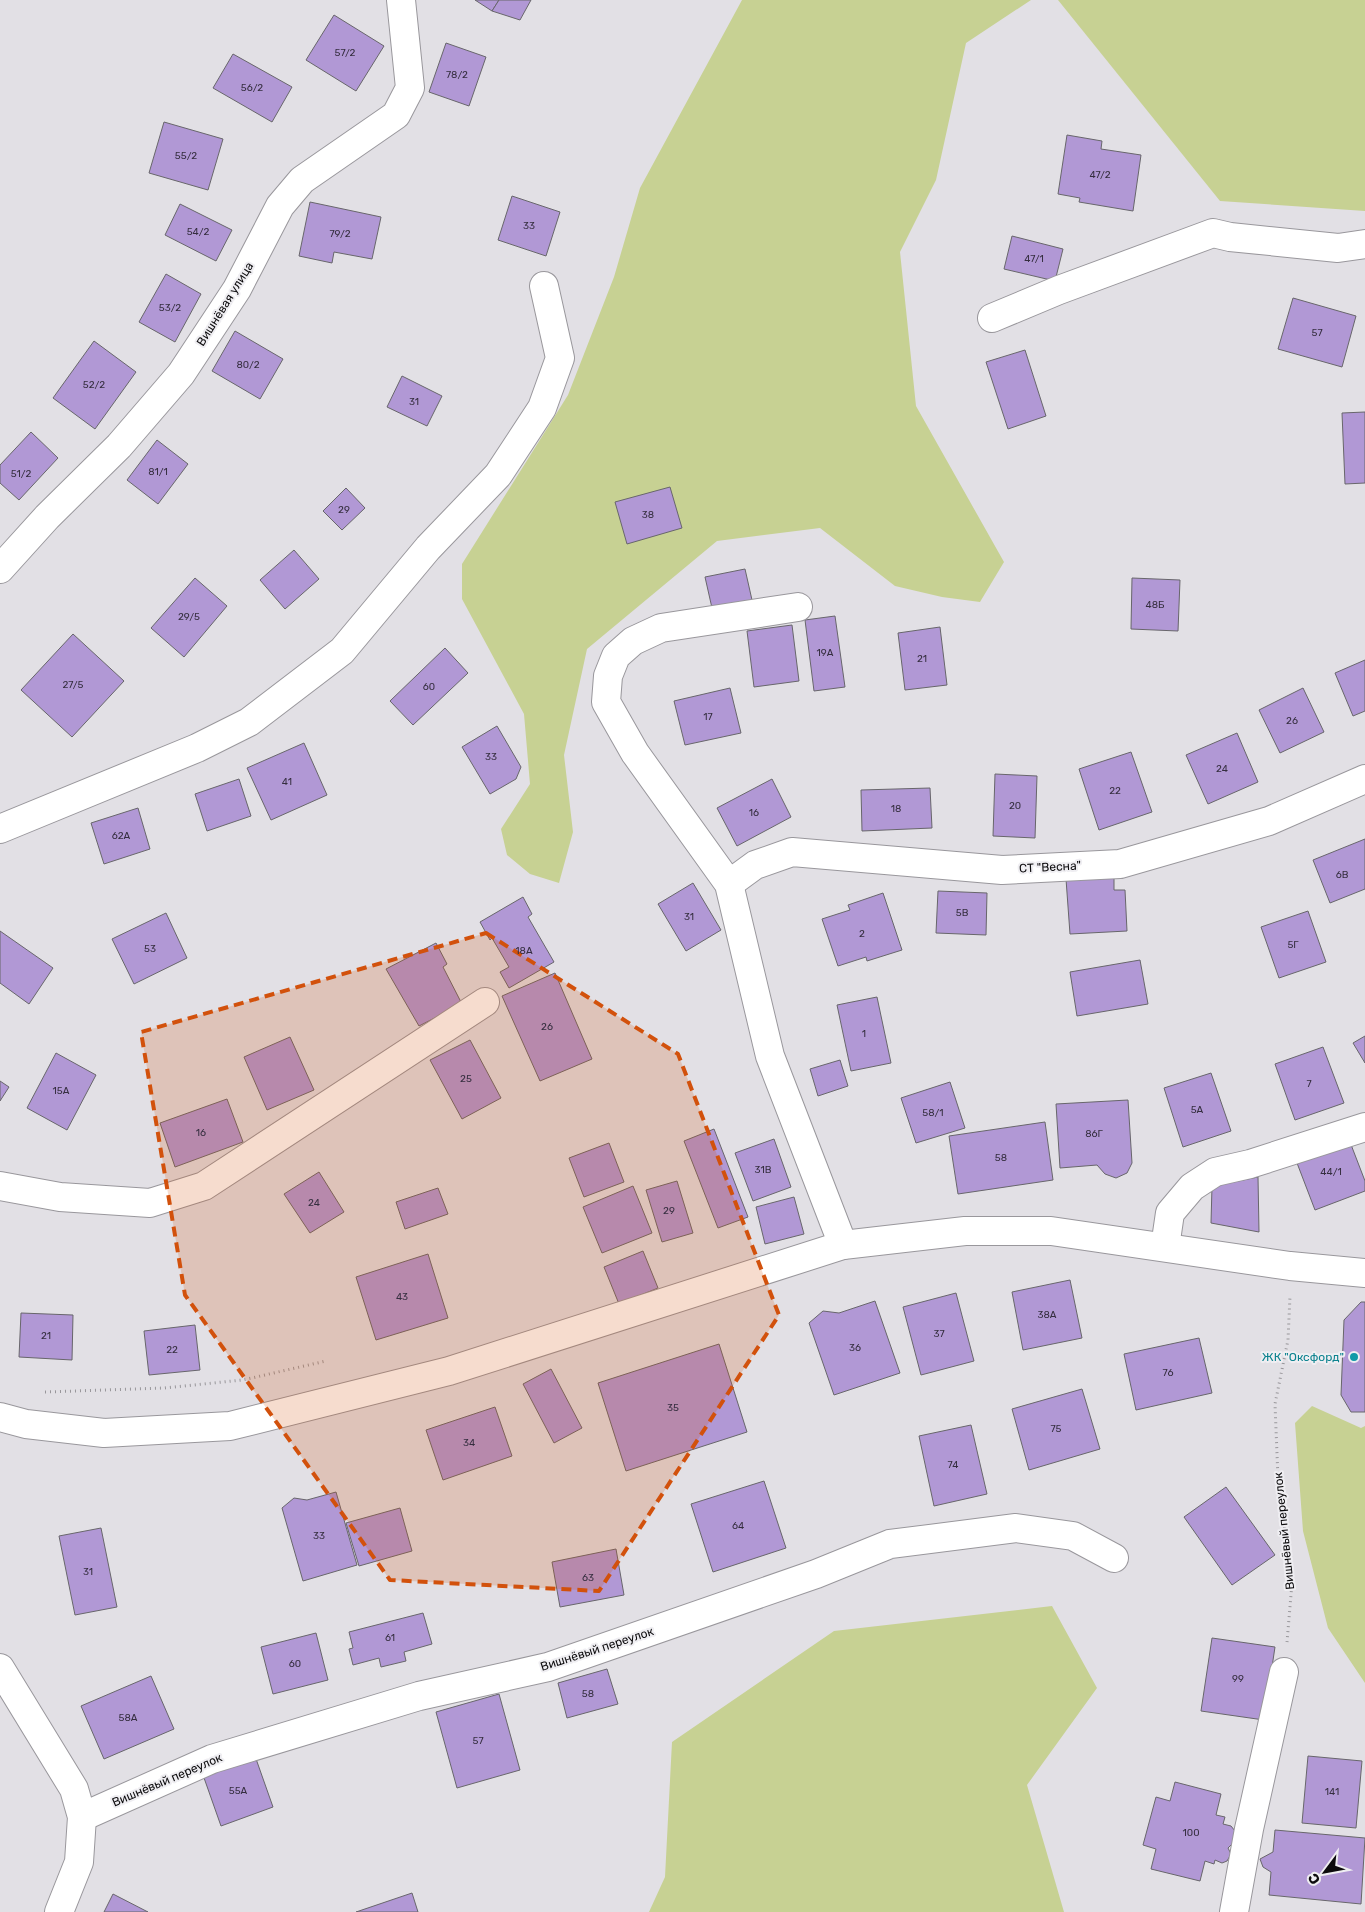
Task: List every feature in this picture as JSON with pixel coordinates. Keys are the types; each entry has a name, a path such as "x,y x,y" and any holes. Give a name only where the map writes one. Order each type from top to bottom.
{"street":[{"name":"Вишнёвая улица","path":"0,569 47,517 119,446 181,374 237,289 280,206 302,180 396,115 410,88 401,0"},
{"path":"992,318 1059,290 1213,233 1230,237 1338,248 1365,244"},
{"path":"0,828 197,748 249,722 342,652 428,548 498,474 542,408 560,358 544,286"},
{"path":"798,607 661,628 633,642 616,656 608,676 606,702 635,753 729,884 770,1056 842,1245"},
{"name":"СТ \"Весна\"","path":"729,884 755,865 792,852 1002,870 1120,864 1269,821 1365,780"},
{"path":"0,1186 60,1197 150,1203 204,1186 485,1002"},
{"path":"1165,1247 1170,1213 1192,1187 1215,1172 1250,1164 1365,1127"},
{"path":"0,1417 26,1424 104,1433 230,1426 449,1371 842,1245 975,1231 1051,1231 1290,1266 1365,1273"},
{"name":"Вишнёвый переулок","path":"82,1817 212,1759 419,1696 548,1667 816,1574 890,1544 1016,1528 1073,1536 1114,1558"},
{"path":"0,1668 74,1789 82,1817 79,1862 59,1912"},
{"path":"1234,1912 1249,1829 1284,1672"}],"path":[{"name":"Вишнёвый переулок","path":"1284,1672 1292,1583 1278,1479 1275,1404 1288,1340 1290,1266"},
{"path":"35,1391 62,1393 164,1388 243,1380 326,1361"}],"highlighted area":[{"path":"486,933 678,1054 779,1315 599,1591 390,1580 185,1295 141,1032"}],"green space":[{"path":"742,0 1031,0 966,43 936,180 900,252 916,406 1004,562 980,602 942,597 895,586 820,528 717,541 587,649 564,755 573,832 559,883 530,874 507,855 501,829 530,784 524,714 462,599 462,564 568,395 614,277 640,188"},
{"path":"1058,0 1365,0 1365,211 1220,201"},
{"path":"1312,1406 1361,1428 1365,1426 1365,1683 1328,1628 1303,1531 1295,1423"},
{"path":"1052,1606 1097,1688 1027,1785 1064,1912 649,1912 665,1877 672,1742 834,1631"}],"building":[{"path":"475,0 499,0 492,11"},
{"path":"499,0 531,0 520,20 492,11"},
{"path":"334,15 384,46 356,91 306,60"},
{"path":"446,43 486,57 469,106 429,92"},
{"path":"233,54 292,87 272,122 213,88"},
{"path":"164,122 223,139 208,190 149,173"},
{"path":"1067,135 1102,141 1101,149 1141,155 1133,211 1079,202 1080,198 1058,194"},
{"path":"512,196 560,212 546,256 498,240"},
{"path":"310,202 381,217 372,259 334,252 332,263 299,256"},
{"path":"180,204 232,230 216,261 165,235"},
{"path":"1012,236 1063,249 1055,281 1004,269"},
{"path":"166,274 201,294 175,342 139,322"},
{"path":"1293,298 1356,316 1342,367 1278,349"},
{"path":"235,331 283,359 260,399 212,371"},
{"path":"94,341 136,372 95,429 53,398"},
{"path":"1025,350 1046,416 1008,429 986,362"},
{"path":"402,376 442,396 427,426 387,407"},
{"path":"1365,412 1365,483 1345,484 1342,413"},
{"path":"31,432 58,458 19,500 0,483 0,465"},
{"path":"157,440 188,464 158,504 127,480"},
{"path":"670,487 682,528 627,544 615,502"},
{"path":"346,488 365,508 342,530 323,511"},
{"path":"294,550 319,579 285,609 260,580"},
{"path":"745,569 752,600 712,608 705,577"},
{"path":"195,578 227,606 184,657 151,628"},
{"path":"1132,578 1180,580 1178,631 1131,629"},
{"path":"835,616 845,687 814,691 805,620"},
{"path":"792,625 799,681 754,687 747,631"},
{"path":"940,627 947,685 905,690 898,633"},
{"path":"73,634 124,681 72,737 21,690"},
{"path":"445,648 468,673 413,725 390,701"},
{"path":"1365,660 1365,711 1353,716 1335,673"},
{"path":"730,688 741,733 685,745 674,701"},
{"path":"1303,688 1324,732 1280,753 1259,710"},
{"path":"497,726 521,767 516,779 490,794 462,747"},
{"path":"1237,733 1258,782 1208,804 1186,755"},
{"path":"304,743 327,795 271,820 247,768"},
{"path":"1131,752 1152,812 1099,830 1079,769"},
{"path":"995,774 1037,776 1035,838 993,836"},
{"path":"239,779 251,816 207,831 195,794"},
{"path":"772,779 791,817 737,846 717,808"},
{"path":"930,788 932,828 862,831 861,790"},
{"path":"138,808 150,849 104,864 91,823"},
{"path":"1365,839 1365,889 1330,903 1313,860"},
{"path":"1114,877 1114,890 1125,890 1127,931 1070,934 1066,879"},
{"path":"693,883 721,930 686,951 658,904"},
{"path":"938,891 987,893 986,935 936,933"},
{"path":"883,893 902,950 867,961 866,957 838,966 822,919 850,910 848,905"},
{"path":"523,897 532,914 528,917 554,962 509,988 500,972 509,967 480,922"},
{"path":"1308,911 1326,962 1279,978 1261,927"},
{"path":"166,913 187,958 134,984 112,939"},
{"path":"0,931 53,968 29,1004 0,983"},
{"path":"436,943 447,964 443,967 462,1004 419,1026 386,969"},
{"path":"1140,960 1148,1004 1077,1016 1070,972"},
{"path":"555,973 592,1059 540,1081 502,996"},
{"path":"877,997 891,1063 851,1071 837,1005"},
{"path":"1365,1036 1365,1063 1353,1043"},
{"path":"290,1037 314,1090 267,1110 244,1057"},
{"path":"470,1040 501,1098 462,1119 430,1060"},
{"path":"1323,1047 1344,1103 1295,1120 1275,1064"},
{"path":"56,1053 96,1075 67,1130 27,1108"},
{"path":"840,1060 848,1086 818,1096 810,1069"},
{"path":"1211,1073 1231,1131 1183,1147 1164,1088"},
{"path":"0,1081 9,1087 0,1101"},
{"path":"950,1082 965,1128 916,1143 901,1098"},
{"path":"227,1099 243,1142 175,1167 160,1123"},
{"path":"1128,1100 1132,1163 1127,1173 1116,1178 1105,1174 1097,1165 1060,1168 1056,1104"},
{"path":"1045,1122 1053,1180 958,1194 949,1136"},
{"path":"714,1129 748,1217 718,1228 684,1141"},
{"path":"774,1139 791,1187 753,1201 735,1153"},
{"path":"1350,1142 1365,1181 1365,1191 1315,1210 1297,1163"},
{"path":"609,1143 624,1182 584,1197 569,1158"},
{"path":"319,1172 344,1212 310,1233 284,1194"},
{"path":"1258,1177 1259,1232 1211,1223 1212,1186"},
{"path":"677,1181 693,1233 662,1242 646,1190"},
{"path":"633,1186 652,1233 602,1253 583,1207"},
{"path":"438,1188 448,1214 405,1229 396,1202"},
{"path":"794,1197 804,1234 765,1244 756,1207"},
{"path":"643,1251 658,1288 619,1304 604,1267"},
{"path":"428,1254 448,1318 376,1340 356,1277"},
{"path":"1070,1280 1082,1338 1023,1350 1012,1292"},
{"path":"956,1293 974,1361 921,1375 903,1307"},
{"path":"875,1301 900,1373 834,1395 809,1323 823,1311 839,1313"},
{"name":"ЖК \"Оксфорд\"","path":"1361,1302 1365,1302 1365,1412 1351,1412 1341,1395 1344,1320"},
{"path":"21,1313 73,1315 72,1360 19,1357"},
{"path":"195,1325 200,1370 149,1375 144,1331"},
{"path":"1199,1338 1212,1393 1136,1410 1124,1354"},
{"path":"719,1344 747,1432 626,1471 598,1383"},
{"path":"551,1369 582,1428 554,1443 523,1384"},
{"path":"1082,1389 1100,1449 1029,1470 1012,1409"},
{"path":"495,1407 512,1456 443,1480 426,1430"},
{"path":"971,1425 987,1494 934,1506 919,1436"},
{"path":"764,1481 786,1548 713,1572 691,1504"},
{"path":"1226,1487 1275,1555 1232,1585 1184,1517"},
{"path":"336,1492 357,1565 303,1581 282,1508 294,1498 307,1500"},
{"path":"400,1508 412,1551 359,1566 346,1523"},
{"path":"101,1528 117,1607 75,1615 59,1536"},
{"path":"616,1549 624,1595 560,1607 552,1562"},
{"path":"423,1613 432,1644 404,1652 406,1661 381,1667 379,1658 353,1665 349,1649 353,1648 349,1632"},
{"path":"316,1633 328,1680 273,1694 261,1647"},
{"path":"1212,1638 1275,1647 1264,1720 1201,1711"},
{"path":"607,1669 618,1704 567,1718 558,1683"},
{"path":"151,1676 174,1729 104,1759 81,1706"},
{"path":"499,1694 520,1770 457,1788 436,1712"},
{"path":"255,1756 273,1807 221,1826 203,1775"},
{"path":"1308,1756 1362,1761 1356,1828 1302,1823"},
{"path":"1175,1782 1221,1794 1216,1815 1225,1817 1223,1824 1231,1826 1235,1831 1234,1842 1228,1848 1231,1854 1227,1861 1222,1863 1215,1860 1214,1864 1205,1861 1200,1881 1151,1869 1156,1849 1143,1845 1156,1797 1170,1801"},
{"path":"1275,1830 1365,1838 1361,1904 1269,1895 1271,1872 1263,1867 1260,1859 1273,1852"},
{"path":"412,1893 418,1912 356,1912"},
{"path":"113,1894 148,1912 104,1912"}],"place":[{"name":"ЖК \"Оксфорд\"","path":"1354,1357"}]}
